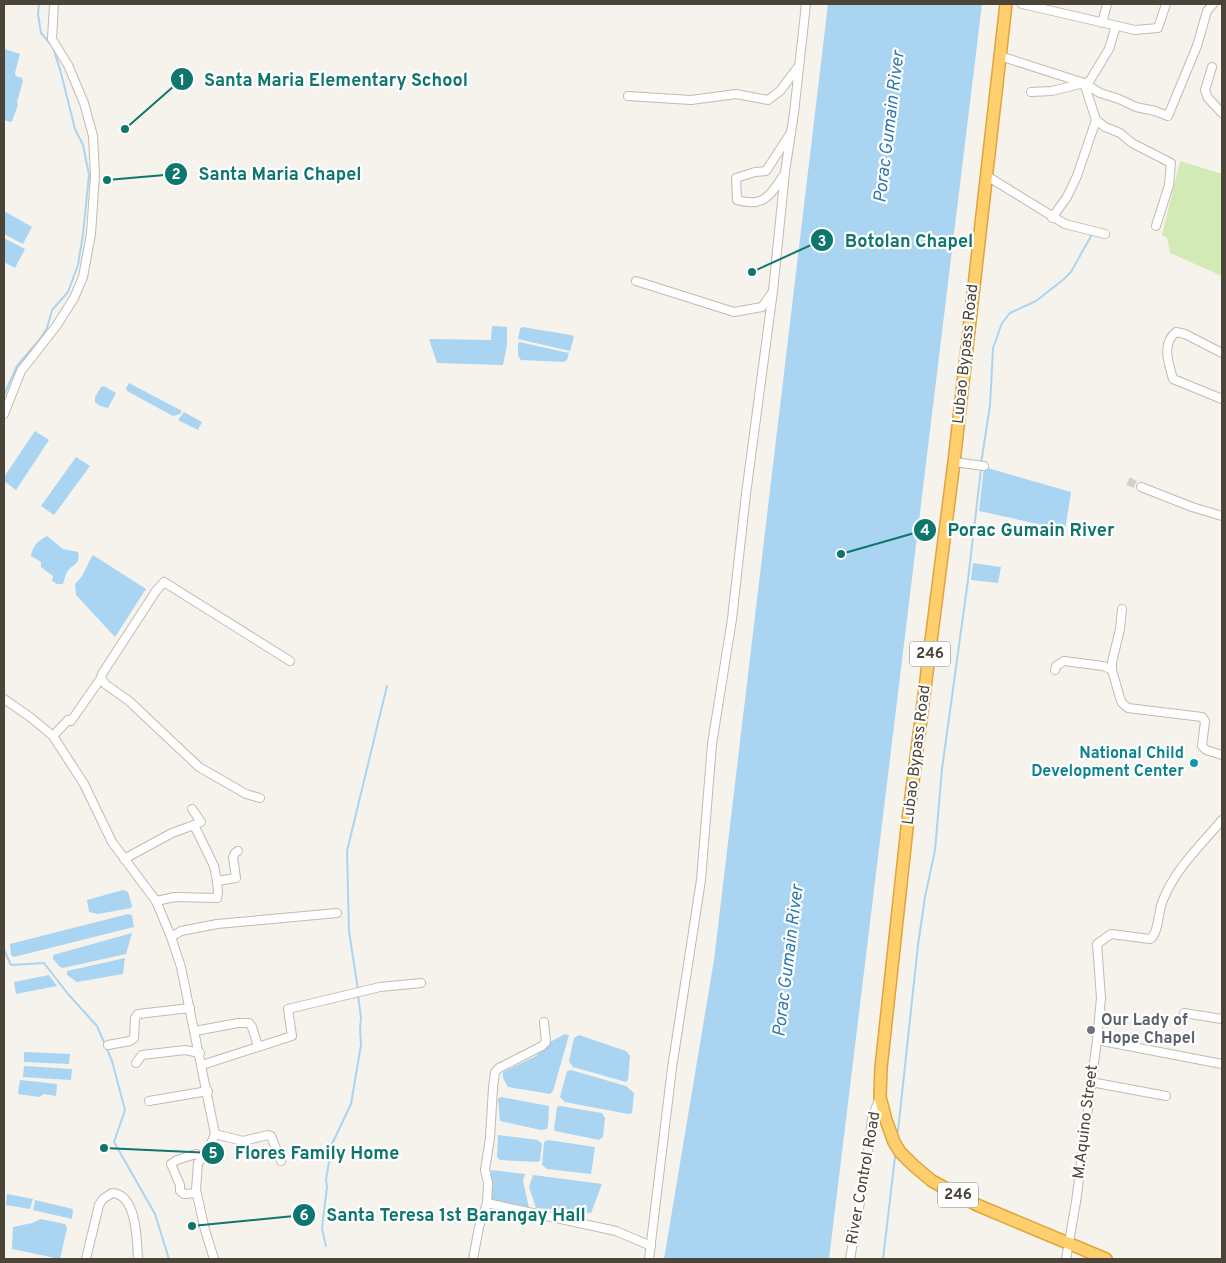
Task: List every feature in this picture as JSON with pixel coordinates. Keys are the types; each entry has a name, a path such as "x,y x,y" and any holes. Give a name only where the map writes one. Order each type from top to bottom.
{"highway":[{"name":"Lubao Bypass Road","path":"1006,4 954,462 907,828 881,1068 880,1097 886,1120 900,1152 932,1181 976,1205 1106,1259"}],"street":[{"path":"4,414 21,371 57,325 74,298 82,277 91,234 95,175 93,136 84,103 68,65 52,40 54,4"},
{"path":"649,1259 672,1068 701,880 712,744 732,619 746,494 773,291 785,172 794,113 806,4"},
{"path":"1022,4 1135,30 1158,28 1166,4"},
{"path":"1102,22 1107,4"},
{"path":"1000,56 1084,83 1100,93 1136,107 1154,110 1168,116 1197,46 1207,11 1213,4"},
{"path":"1031,92 1052,91 1089,82 1110,49 1116,26"},
{"path":"628,96 691,100 736,94 768,100 780,90 798,67"},
{"path":"1212,67 1205,90 1208,98 1222,113"},
{"path":"1052,218 1068,197 1096,120 1084,83"},
{"path":"1096,120 1171,163 1169,185 1156,226"},
{"path":"785,172 772,194 759,202 746,203 737,200 736,178 755,172 766,171 791,132"},
{"path":"987,176 1064,224 1105,234"},
{"path":"636,281 734,312 762,307 773,291"},
{"path":"1222,353 1185,334 1176,332 1172,335 1167,356 1173,379 1222,399"},
{"path":"954,462 982,466"},
{"path":"1141,487 1192,507 1222,516"},
{"path":"53,736 68,720 71,721 164,582 290,661"},
{"path":"1122,609 1112,670 1120,698 1125,706 1128,708 1202,717 1205,721 1202,746 1206,750 1222,755"},
{"path":"1055,670 1056,666 1064,661 1103,666 1112,670"},
{"path":"101,678 105,684 129,701 199,767 246,794 260,798"},
{"path":"4,699 53,736 72,764 112,842 156,901 172,937 181,967 200,1053 215,1134 208,1151 198,1164 196,1193 204,1230 214,1259"},
{"path":"124,859 172,833 201,822 192,809"},
{"name":"M.Aquino Street","path":"1066,1259 1070,1244 1098,1040 1101,998 1097,944 1111,934 1153,938 1156,932 1161,903 1175,875 1222,820"},
{"path":"156,901 175,897 214,899 218,896 214,866 194,825"},
{"path":"216,881 236,878 233,857 238,851"},
{"path":"172,937 181,931 217,924 337,913"},
{"path":"202,1065 292,1036 288,1009 380,987 421,984"},
{"path":"108,1044 130,1041 134,1038 135,1018 138,1014 190,1008"},
{"path":"1184,1013 1222,1019"},
{"path":"473,1259 479,1227 487,1203 488,1183 485,1170 490,1138 492,1088 495,1072 546,1042 544,1022"},
{"path":"195,1031 238,1023 249,1023 258,1046"},
{"path":"1098,1040 1222,1064"},
{"path":"136,1063 142,1055 185,1050 200,1053"},
{"path":"1091,1082 1166,1096"},
{"path":"149,1101 208,1091"},
{"name":"River Control Road","path":"850,1259 866,1168 872,1118 880,1097"},
{"path":"215,1134 243,1141 268,1135 271,1136 281,1161"},
{"path":"196,1193 184,1194 180,1191 180,1185 171,1164 196,1154 203,1158"},
{"path":"86,1259 99,1205 103,1198 112,1193 120,1194 124,1198 134,1218 138,1259"},
{"path":"487,1203 616,1231 651,1246"}],"green space":[{"path":"1180,161 1222,174 1222,276 1170,253 1167,238 1162,235"}],"water":[{"path":"828,4 982,4 829,1259 664,1259 714,960"},
{"path":"5,49 20,54 15,73 23,81 17,102 18,105 10,122 4,120"},
{"path":"4,211 32,227 23,244 4,234"},
{"path":"4,238 25,249 15,268 4,262"},
{"path":"492,326 507,327 507,345 503,365 437,363 429,339 491,340"},
{"path":"522,327 571,335 574,337 570,351 518,339"},
{"path":"519,342 569,353 567,360 564,362 521,360 518,356"},
{"path":"129,383 182,411 180,414 173,416 127,391 126,388"},
{"path":"104,386 116,393 108,408 100,406 95,402 95,397 101,387"},
{"path":"184,412 202,422 198,430 178,420"},
{"path":"35,431 49,440 16,490 4,481 4,477"},
{"path":"76,457 90,466 54,515 41,506"},
{"path":"984,467 1071,492 1065,530 979,511"},
{"path":"47,536 63,549 78,552 77,562 67,572 63,584 57,584 52,581 53,576 41,567 41,562 31,556 36,544"},
{"path":"93,555 146,589 115,637 76,595 75,584 83,574"},
{"path":"973,563 1001,567 998,583 971,580"},
{"path":"123,890 128,892 131,908 98,914 89,912 87,900"},
{"path":"128,914 132,915 134,927 14,957 11,955 10,944"},
{"path":"132,933 126,954 63,968 53,959 53,955"},
{"path":"125,958 123,974 77,982 67,975 67,971"},
{"path":"49,975 57,986 16,994 14,982"},
{"path":"565,1034 569,1035 553,1091 550,1094 508,1087 503,1078 503,1072 536,1056 550,1042"},
{"path":"579,1035 626,1051 630,1056 628,1080 626,1082 573,1067 569,1061 574,1038"},
{"path":"24,1052 70,1054 69,1064 24,1062"},
{"path":"24,1066 72,1069 71,1080 23,1077"},
{"path":"571,1070 626,1086 634,1093 632,1113 628,1114 565,1102 560,1097 567,1071"},
{"path":"20,1080 57,1084 56,1096 44,1094 39,1097 18,1094"},
{"path":"501,1097 549,1106 547,1129 541,1130 500,1121 498,1099"},
{"path":"557,1107 602,1113 605,1118 603,1137 599,1140 555,1131"},
{"path":"498,1135 538,1140 542,1144 540,1161 500,1160 497,1157"},
{"path":"548,1140 595,1147 591,1174 547,1169 542,1165 544,1142"},
{"path":"491,1170 525,1174 523,1181 529,1208 492,1201"},
{"path":"533,1175 602,1184 591,1213 536,1208 529,1187"},
{"path":"7,1194 33,1199 30,1209 6,1205"},
{"path":"35,1200 73,1209 72,1219 33,1210"},
{"path":"41,1219 65,1224 67,1228 60,1259 12,1249 13,1227"}],"waterway":[{"path":"4,395 17,366 40,339 47,328 52,310 68,292 78,265 89,175 83,145 75,129 53,47 41,33 38,14 39,4"},
{"path":"981,464 990,405 993,348 1002,323 1010,313 1036,301 1064,279 1071,272 1091,236"},
{"path":"898,1131 918,945 925,897 935,850 942,769 981,469"},
{"path":"358,990 349,931 347,851 387,686"},
{"path":"4,950 11,965 44,963 68,994 97,1026 112,1061 125,1110 114,1142 155,1214 169,1259"},
{"path":"326,1246 322,1229 327,1187 326,1180 332,1144 351,1104 361,1045 361,1018 358,995"},
{"path":"883,1259 895,1157"}],"tunnel":[{"path":"1128,481 1141,487"}],"place":[{"name":"Santa Maria Elementary School","path":"125,129"},
{"name":"Santa Maria Chapel","path":"107,180"},
{"name":"Botolan Chapel","path":"752,272"},
{"name":"Porac Gumain River","path":"841,554"},
{"name":"National Child Development Center","path":"1194,763"},
{"name":"Our Lady of Hope Chapel","path":"1091,1030"},
{"name":"Flores Family Home","path":"104,1148"},
{"name":"Santa Teresa 1st Barangay Hall","path":"192,1226"}]}
